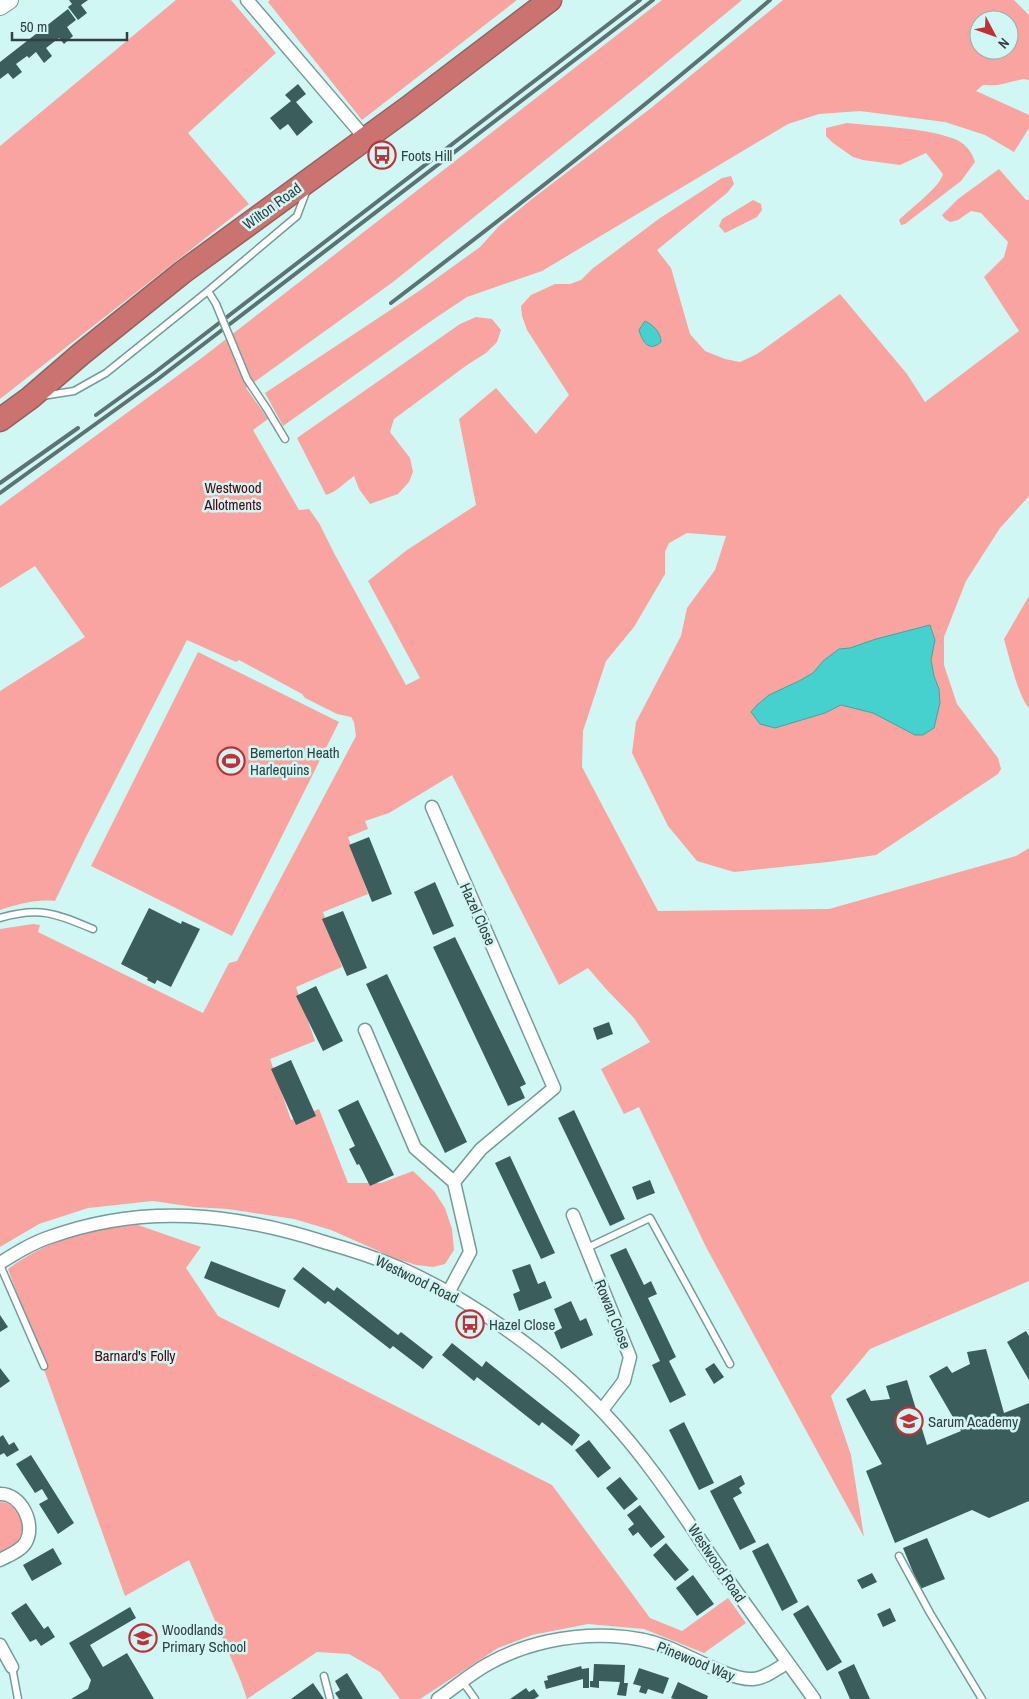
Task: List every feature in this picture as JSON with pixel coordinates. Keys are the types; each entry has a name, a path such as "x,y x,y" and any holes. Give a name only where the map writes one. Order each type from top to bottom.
{"highway":[{"name":"Wilton Road","path":"0,420 30,398 81,354 183,272 409,107 550,0"}],"street":[{"path":"0,6 9,0"},
{"path":"247,0 365,138"},
{"name":"Hazel Close","path":"432,807 554,1088 480,1149 454,1182"},
{"path":"365,1030 415,1148 454,1182 470,1252 448,1293"},
{"name":"Rowan Close","path":"573,1214 630,1357 624,1381 602,1410"},
{"name":"Westwood Road","path":"0,1264 48,1237 76,1229 138,1217 187,1215 244,1221 304,1235 400,1268 448,1293 501,1326 539,1354 602,1410 626,1436 649,1465 814,1699"},
{"path":"0,1494 15,1499 29,1519 29,1531 26,1542 18,1550 0,1560"},
{"name":"Pinewood Way","path":"438,1699 488,1664 513,1653 549,1641 583,1636 614,1636 664,1646 740,1678 753,1679 768,1675 787,1663"},
{"path":"0,1645 12,1666"}],"lane":[{"path":"30,398 74,391 106,373 297,216 310,179"},
{"path":"208,291 216,304 247,380 267,409 284,439"},
{"path":"0,918 29,912 42,912 59,915 94,929"},
{"path":"586,1248 650,1218 730,1364"},
{"path":"0,1264 44,1366"},
{"path":"899,1556 930,1613 982,1699"},
{"path":"12,1666 18,1699"},
{"path":"324,1676 330,1699"},
{"path":"463,1682 475,1699"}],"green space":[{"path":"176,0 231,0 276,53 188,133 249,204 0,399 0,146"},
{"path":"270,0 517,0 362,120 268,2"},
{"name":"Westwood Allotments","path":"662,0 742,0 393,282 246,388 268,419 253,430 299,510 309,509 319,523 406,685 420,678 368,581 407,550 476,505 459,419 496,388 536,434 569,395 527,330 521,306 531,295 555,284 570,284 581,280 592,269 660,218 722,178 731,176 734,184 727,193 657,250 671,268 690,334 705,351 725,359 740,362 757,354 840,294 907,374 925,402 1019,331 984,277 1004,257 1008,242 981,213 971,211 958,220 950,222 942,215 958,199 999,169 1026,200 1029,200 1029,496 1000,528 966,581 944,637 944,665 957,704 998,758 1001,769 998,774 876,855 734,872 697,861 668,826 632,753 636,722 681,636 687,608 715,570 726,536 687,533 669,543 665,552 665,574 634,627 606,661 583,731 582,767 658,911 829,909 1016,856 1029,848 1029,1281 870,1349 831,1396 851,1455 864,1537 706,1247 639,1107 624,1114 601,1069 650,1042 634,1018 588,968 559,985 452,775 389,813 365,821 368,829 348,837 368,894 323,912 342,967 296,987 315,1041 270,1059 291,1120 319,1109 348,1183 381,1183 413,1171 434,1191 445,1208 452,1229 454,1250 445,1264 433,1267 416,1265 392,1257 331,1230 294,1219 228,1209 194,1207 153,1201 88,1208 39,1224 0,1247 0,929 33,924 40,925 38,932 203,1013 229,963 237,961 356,736 354,722 351,717 337,714 305,698 302,694 239,660 236,662 187,640 55,901 34,901 0,910 0,691 85,637 35,566 0,588 0,506 203,357"},
{"path":"783,0 1014,0 1029,15 1029,80 1023,79 998,85 983,85 976,91 1029,115 1029,128 1014,152 985,135 945,122 860,111 819,114 788,124 542,271 467,297 283,426 265,393 419,291 480,247 499,226 651,108"},
{"path":"847,123 914,129 939,134 960,141 972,154 975,162 961,181 905,224 901,225 899,220 931,191 943,174 926,153 900,165 853,157 826,136 826,128"},
{"path":"753,200 761,204 762,210 757,217 725,233 719,226 722,219"},
{"path":"476,317 492,319 501,330 497,342 486,353 394,419 390,432 410,458 413,472 409,482 398,494 370,504 359,489 354,476 337,490 326,495 297,438 460,324"},
{"path":"1029,596 1029,708 1021,695 1004,639"},
{"name":"Bemerton Heath Harlequins","path":"198,652 339,722 232,936 91,866"},
{"name":"Barnard's Folly","path":"138,1225 201,1247 186,1268 218,1316 552,1485 650,1618 682,1631 728,1598 746,1623 704,1653 644,1629 588,1624 532,1635 498,1648 420,1699 400,1699 380,1672 349,1654 317,1652 247,1699 189,1560 125,1596 8,1269 53,1243 102,1229"},
{"path":"0,1502 13,1506 20,1516 22,1529 21,1536 16,1544 0,1553"}],"water":[{"path":"645,321 654,327 660,335 661,342 657,345 650,346 642,338 639,330"},
{"path":"930,625 935,640 931,660 939,689 940,703 934,728 923,735 915,735 873,713 841,705 825,713 775,728 760,724 751,712 769,695 813,673 823,661 839,649 850,648"}],"building":[{"path":"69,0 88,0 81,5 87,13 78,20 68,7 72,4"},
{"path":"68,9 76,20 67,27 73,36 64,44 59,38 46,48 52,56 44,63 36,52 29,58 27,56 16,64 22,72 13,79 8,73 0,79 0,62"},
{"path":"298,84 306,94 296,102 313,122 297,136 288,124 280,130 270,118 291,101 285,95"},
{"path":"369,837 392,894 372,902 349,845"},
{"path":"435,882 454,926 433,935 414,892"},
{"path":"149,908 181,924 182,921 200,929 171,987 157,980 155,984 147,980 148,978 121,964"},
{"path":"343,911 367,968 347,976 322,919"},
{"path":"455,937 526,1084 520,1087 525,1098 508,1106 433,947"},
{"path":"387,974 467,1142 445,1153 366,984"},
{"path":"316,986 343,1041 323,1051 296,996"},
{"path":"609,1022 613,1034 597,1040 593,1028"},
{"path":"291,1060 316,1116 296,1125 271,1069"},
{"path":"358,1100 394,1175 370,1186 349,1149 355,1146 338,1110"},
{"path":"574,1110 625,1219 610,1226 558,1118"},
{"path":"510,1156 555,1253 541,1259 495,1163"},
{"path":"650,1180 655,1193 637,1200 632,1187"},
{"path":"626,1248 644,1285 651,1281 657,1294 648,1298 676,1357 669,1361 686,1395 670,1403 652,1365 660,1361 610,1255"},
{"path":"211,1261 286,1290 279,1308 204,1278"},
{"path":"530,1264 538,1284 545,1281 552,1298 519,1311 513,1294 520,1291 512,1270"},
{"path":"303,1267 334,1291 337,1287 398,1335 401,1332 433,1357 423,1369 393,1346 390,1349 328,1301 325,1304 293,1279"},
{"path":"571,1301 580,1321 586,1318 593,1335 561,1349 554,1332 562,1328 554,1309"},
{"path":"0,1315 8,1327 0,1332"},
{"path":"1026,1331 1029,1336 1029,1380 1007,1342"},
{"path":"452,1343 482,1367 486,1361 580,1435 572,1446 542,1422 539,1426 477,1377 474,1381 442,1355"},
{"path":"986,1349 1004,1413 1029,1403 1029,1501 989,1518 972,1510 895,1543 866,1471 882,1464 846,1399 865,1389 871,1401 890,1399 886,1386 907,1380 927,1445 961,1431 929,1376 947,1366 952,1373 970,1364 967,1352"},
{"path":"714,1363 724,1377 714,1384 705,1369"},
{"path":"0,1368 10,1381 0,1388"},
{"path":"684,1422 714,1483 699,1490 669,1430"},
{"path":"3,1435 9,1445 14,1442 19,1450 7,1457 4,1453 0,1455 0,1437"},
{"path":"589,1440 611,1468 598,1478 575,1450"},
{"path":"31,1455 74,1523 58,1534 39,1504 48,1499 42,1489 35,1493 16,1464"},
{"path":"741,1475 745,1484 739,1488 742,1493 733,1498 756,1542 740,1550 710,1491"},
{"path":"620,1477 638,1499 624,1510 606,1488"},
{"path":"640,1505 665,1537 651,1548 638,1532 633,1536 628,1529 634,1524 627,1515"},
{"path":"927,1538 945,1579 920,1589 903,1548"},
{"path":"666,1543 689,1570 675,1581 653,1555"},
{"path":"768,1543 798,1602 782,1611 752,1551"},
{"path":"53,1548 62,1564 32,1581 23,1565"},
{"path":"872,1573 877,1582 862,1589 857,1580"},
{"path":"693,1575 714,1604 697,1616 676,1588"},
{"path":"26,1603 44,1629 48,1626 55,1637 41,1646 36,1639 30,1642 11,1613"},
{"path":"808,1605 842,1662 827,1671 793,1614"},
{"path":"130,1607 136,1618 90,1645 103,1667 127,1653 154,1699 71,1699 88,1689 91,1680 69,1643"},
{"path":"890,1608 896,1621 883,1627 877,1614"},
{"path":"594,1664 625,1665 624,1683 628,1683 626,1696 617,1695 620,1682 599,1681 599,1688 590,1687 590,1681 593,1681"},
{"path":"854,1664 870,1699 850,1699 838,1672"},
{"path":"581,1666 582,1669 589,1668 589,1688 583,1688 583,1679 546,1689 544,1681 548,1680 547,1676"},
{"path":"639,1668 669,1678 663,1694 648,1689 646,1694 639,1692 641,1686 633,1684"},
{"path":"347,1673 363,1699 339,1699 335,1693 340,1690 335,1681"},
{"path":"678,1682 708,1696 707,1699 671,1698"},
{"path":"313,1683 324,1699 291,1699"},
{"path":"526,1688 529,1692 534,1689 539,1696 534,1699 510,1699"}],"railway":[{"path":"96,415 154,373 640,0"},
{"path":"0,493 158,379 653,0"},
{"path":"391,303 583,154 770,0"},
{"path":"0,483 78,428"}],"place":[{"name":"Foots Hill","path":"382,155"},
{"name":"Bemerton Heath Harlequins","path":"231,761"},
{"name":"Hazel Close","path":"470,1324"},
{"name":"Sarum Academy","path":"909,1421"},
{"name":"Woodlands Primary School","path":"143,1638"}]}
